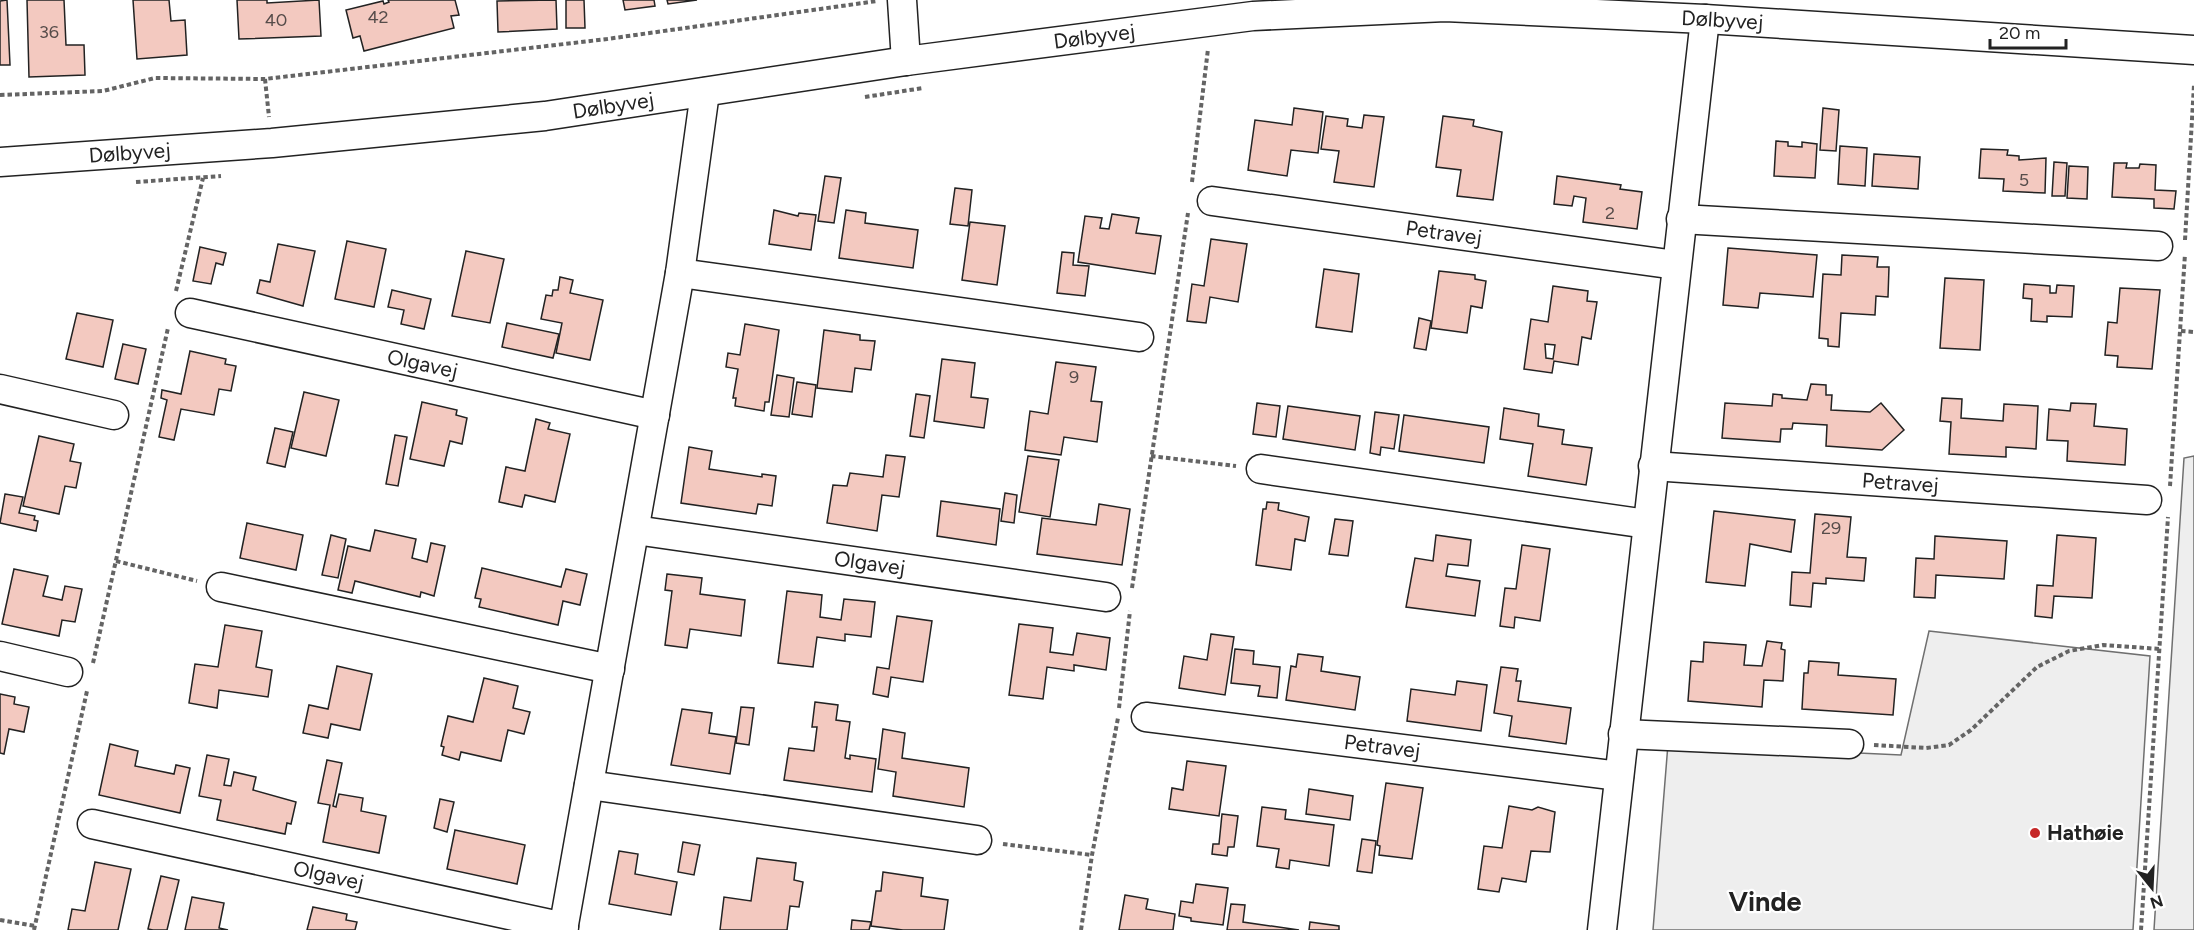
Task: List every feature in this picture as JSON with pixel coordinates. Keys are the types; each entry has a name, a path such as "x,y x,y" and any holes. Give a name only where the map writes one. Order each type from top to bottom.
{"street":[{"path":"902,0 906,61"},
{"name":"Dølbyvej","path":"0,162 343,136 544,116 906,61 1264,15 1445,7 1705,19 2194,50"},
{"path":"1602,930 1705,19"},
{"name":"Olgavej","path":"92,824 564,928 680,273 705,92"},
{"name":"Petravej","path":"1198,199 1676,265"},
{"path":"1681,219 2158,246"},
{"path":"680,273 1139,337"},
{"name":"Olgavej","path":"178,311 655,414"},
{"path":"0,390 114,416"},
{"name":"Petravej","path":"1653,466 2147,500"},
{"path":"1261,469 1647,524"},
{"name":"Olgavej","path":"634,530 1123,596"},
{"path":"221,587 610,669"},
{"path":"0,656 83,675"},
{"name":"Petravej","path":"1146,717 1619,776"},
{"path":"1623,734 1849,744"},
{"path":"589,785 977,840"}],"path":[{"path":"0,95 103,91 155,78 265,79 608,39 884,0"},
{"path":"1081,930 1092,855 1118,718 1123,596 1198,199 1208,46 1197,48"},
{"path":"855,99 926,88"},
{"path":"135,182 224,176"},
{"path":"0,920 34,928 83,675 116,561 178,311 202,178"},
{"path":"2181,331 2194,332"},
{"path":"1151,456 1261,469"},
{"path":"116,561 221,587"},
{"path":"1849,744 1926,748 1949,745 1971,730 2037,667 2069,651 2103,645 2160,649"},
{"path":"977,840 1092,855"}],"shaded area":[{"path":"2194,456 2194,930 2154,930 2184,458"},
{"path":"1929,631 2150,656 2133,930 1653,930 1668,744 1901,755"}],"building":[{"path":"7,0 10,65 0,65 0,1"},
{"path":"27,0 64,0 66,45 84,45 85,75 29,77"},
{"path":"133,0 169,0 171,21 185,20 187,55 137,59"},
{"path":"237,0 267,0 267,3 319,0 321,36 239,39"},
{"path":"388,0 455,0 459,15 451,16 454,28 364,51 360,36 353,38 346,10 383,1 384,4 389,2"},
{"path":"556,0 557,29 498,32 497,1"},
{"path":"566,0 584,0 585,28 566,28"},
{"path":"623,0 654,0 655,6 625,10"},
{"path":"667,0 697,0 668,4"},
{"path":"1294,108 1323,112 1318,153 1291,150 1287,176 1248,170 1255,120 1292,125"},
{"path":"1823,108 1839,110 1836,151 1820,150"},
{"path":"1364,115 1384,117 1374,187 1334,182 1339,151 1321,149 1326,116 1348,119 1347,126 1362,128"},
{"path":"1443,116 1474,120 1473,126 1502,132 1493,200 1457,196 1461,170 1436,167"},
{"path":"1776,141 1788,142 1788,146 1802,147 1802,142 1817,144 1815,178 1774,176"},
{"path":"1840,146 1867,148 1865,186 1838,184"},
{"path":"1981,149 2008,150 2007,155 2019,156 2019,160 2046,158 2045,193 2003,191 2004,179 1979,178"},
{"path":"1874,154 1920,157 1918,189 1872,186"},
{"path":"2054,162 2067,163 2065,196 2052,196"},
{"path":"2114,163 2127,163 2126,168 2139,168 2140,164 2156,165 2155,190 2176,191 2174,209 2154,208 2154,199 2112,197"},
{"path":"2069,166 2088,167 2087,199 2067,198"},
{"path":"825,176 841,178 834,223 818,221"},
{"path":"1557,176 1621,185 1620,189 1642,192 1637,229 1583,222 1586,198 1574,196 1572,206 1554,204"},
{"path":"955,188 972,190 968,226 950,224"},
{"path":"774,210 798,216 799,213 816,215 811,250 769,244"},
{"path":"846,210 866,213 865,223 918,230 913,268 839,258"},
{"path":"1112,214 1139,218 1136,233 1161,236 1155,274 1078,262 1085,216 1102,218 1100,228 1109,229"},
{"path":"970,222 1005,226 997,285 962,280"},
{"path":"1211,239 1247,244 1238,302 1210,297 1206,323 1187,321 1192,284 1204,286"},
{"path":"347,241 386,249 374,307 335,299"},
{"path":"278,244 315,251 303,306 257,293 260,280 270,282"},
{"path":"200,247 226,253 223,265 216,263 211,284 193,281"},
{"path":"1728,248 1817,255 1813,297 1760,293 1758,308 1723,305"},
{"path":"466,251 504,259 490,323 452,316"},
{"path":"1062,252 1074,253 1073,265 1089,266 1085,296 1057,293"},
{"path":"1842,255 1878,257 1877,267 1889,267 1888,297 1876,296 1875,315 1841,313 1839,347 1828,346 1828,339 1819,338 1823,274 1841,275"},
{"path":"1324,269 1359,274 1352,332 1316,327"},
{"path":"1439,271 1475,275 1475,279 1486,281 1482,308 1471,306 1467,333 1431,328"},
{"path":"560,277 573,280 570,293 603,300 590,360 556,353 562,323 541,319 546,295 552,296 553,290 558,290"},
{"path":"1945,278 1984,280 1980,350 1940,348"},
{"path":"2024,284 2050,286 2050,293 2056,293 2057,285 2074,286 2072,317 2047,316 2047,322 2031,321 2032,299 2023,298"},
{"path":"1553,286 1588,291 1587,301 1597,302 1591,339 1582,337 1578,365 1554,361 1552,373 1524,369 1531,319 1548,322","holes":["1545,344 1555,345 1553,359 1546,358"]},
{"path":"2120,288 2160,290 2152,369 2117,367 2118,356 2105,355 2108,322 2117,323"},
{"path":"392,290 431,299 424,329 401,324 404,310 388,307"},
{"path":"77,313 113,320 103,367 66,359"},
{"path":"1419,318 1431,321 1426,350 1414,348"},
{"path":"507,323 559,334 553,358 502,347"},
{"path":"745,324 779,330 769,402 765,402 764,411 735,406 736,398 733,398 738,369 726,367 728,353 740,355"},
{"path":"824,330 860,335 860,340 875,341 871,370 855,368 852,392 817,388"},
{"path":"123,344 146,349 138,384 115,379"},
{"path":"190,351 226,359 225,364 236,366 231,391 219,389 214,415 181,409 174,440 159,437 167,400 161,398 162,390 181,394"},
{"path":"942,359 975,363 971,397 988,399 984,428 934,421"},
{"path":"1056,362 1096,367 1091,401 1102,402 1097,442 1064,437 1061,455 1025,450 1030,411 1048,414"},
{"path":"777,375 794,378 789,417 771,415"},
{"path":"797,382 816,385 812,417 792,414"},
{"path":"1811,384 1826,385 1826,395 1832,395 1831,410 1870,412 1881,403 1904,430 1882,450 1826,446 1827,425 1793,423 1792,429 1781,429 1780,442 1722,438 1725,403 1772,406 1773,394 1782,395 1782,398 1807,400"},
{"path":"304,392 339,400 326,456 291,448"},
{"path":"916,394 930,396 924,438 910,436"},
{"path":"1942,398 1962,399 1961,418 2003,421 2004,404 2038,406 2036,449 2006,447 2006,457 1949,454 1951,422 1940,421"},
{"path":"422,402 457,410 456,415 467,418 462,444 450,441 444,466 410,459"},
{"path":"1257,403 1280,406 1276,437 1253,434"},
{"path":"2071,403 2096,404 2094,426 2127,429 2125,465 2067,461 2068,441 2047,440 2049,409 2070,411"},
{"path":"1288,406 1360,416 1355,450 1283,439"},
{"path":"1504,408 1539,414 1538,426 1564,430 1562,444 1592,448 1586,485 1528,476 1533,444 1500,439"},
{"path":"1375,412 1399,415 1394,449 1381,447 1380,455 1370,453"},
{"path":"1404,415 1489,427 1484,463 1399,451"},
{"path":"536,419 550,423 548,429 570,434 555,502 525,495 522,507 499,502 506,467 525,471"},
{"path":"275,428 293,432 285,467 267,463"},
{"path":"395,435 407,437 398,486 386,484"},
{"path":"39,436 74,444 70,461 81,463 76,488 65,486 59,514 23,506"},
{"path":"689,447 712,451 709,469 762,477 762,474 776,476 772,506 758,504 756,514 681,503"},
{"path":"886,455 905,457 899,497 882,495 877,531 827,523 833,485 847,486 850,473 883,477"},
{"path":"1028,456 1059,460 1050,517 1019,512"},
{"path":"1005,493 1017,495 1014,523 1001,521"},
{"path":"5,494 23,497 19,513 35,516 34,520 38,521 36,531 0,523"},
{"path":"941,501 1000,509 996,545 937,536"},
{"path":"1267,502 1279,503 1278,510 1309,517 1305,541 1295,539 1291,570 1256,565 1263,509 1266,509"},
{"path":"1099,504 1130,509 1122,565 1037,554 1042,518 1096,525"},
{"path":"1714,511 1795,520 1791,552 1750,544 1745,586 1706,582"},
{"path":"1815,514 1851,517 1847,557 1866,558 1864,581 1826,578 1826,584 1813,583 1811,607 1790,605 1792,572 1810,573"},
{"path":"1335,519 1353,521 1348,556 1329,554"},
{"path":"247,523 303,535 296,570 240,558"},
{"path":"375,530 416,539 412,558 427,562 431,543 445,546 434,596 421,592 420,597 355,581 352,593 338,590 348,546 370,551"},
{"path":"331,535 346,539 338,578 322,575"},
{"path":"1436,535 1471,540 1468,566 1448,564 1446,576 1480,581 1475,616 1406,607 1415,558 1433,561"},
{"path":"2057,535 2096,538 2092,598 2054,596 2052,618 2035,616 2037,585 2053,586"},
{"path":"1935,536 2007,541 2004,579 1936,575 1935,598 1914,597 1916,558 1934,559"},
{"path":"1522,545 1550,549 1540,621 1515,617 1514,628 1500,626 1505,588 1516,589"},
{"path":"482,568 561,587 566,569 587,574 580,605 563,601 558,625 479,607 481,599 475,598"},
{"path":"14,569 48,576 43,596 62,600 65,586 82,589 75,622 62,620 59,636 2,624"},
{"path":"667,574 702,578 700,594 745,600 741,636 690,629 687,648 665,645 672,591 665,590"},
{"path":"787,591 822,595 820,617 841,620 844,599 875,602 871,637 845,634 845,641 817,637 813,667 778,663"},
{"path":"897,616 932,621 923,682 891,677 888,697 873,694 877,667 889,669"},
{"path":"1019,624 1053,628 1050,652 1073,655 1077,633 1110,638 1106,670 1074,665 1074,671 1047,667 1043,699 1009,695"},
{"path":"225,625 262,631 256,667 272,670 268,697 219,690 217,708 189,703 195,664 218,667"},
{"path":"1211,634 1234,637 1225,695 1179,688 1184,656 1207,660"},
{"path":"1767,641 1782,643 1781,649 1785,650 1783,681 1764,680 1762,707 1688,701 1691,661 1703,662 1704,642 1746,645 1744,665 1762,666"},
{"path":"1235,649 1254,651 1253,664 1280,667 1277,698 1258,696 1260,686 1231,683"},
{"path":"1298,654 1323,657 1321,671 1360,677 1355,710 1286,700 1291,666 1296,667"},
{"path":"1809,661 1839,663 1838,675 1896,679 1893,715 1802,709 1804,673 1808,673"},
{"path":"337,666 372,674 360,730 331,724 328,738 303,733 309,705 328,709"},
{"path":"1501,667 1518,669 1516,681 1521,681 1518,701 1571,708 1566,744 1509,736 1512,716 1494,713"},
{"path":"484,678 518,686 513,708 530,712 524,734 508,730 501,761 461,752 459,760 442,755 444,747 441,746 448,716 473,722"},
{"path":"1457,681 1487,685 1481,731 1407,721 1411,689 1455,695"},
{"path":"0,694 15,697 14,704 29,707 24,732 9,729 4,754 0,753"},
{"path":"815,702 838,705 836,720 850,722 845,758 850,759 850,755 876,759 872,792 784,780 789,748 814,751 817,727 812,727"},
{"path":"741,707 754,708 749,745 736,743"},
{"path":"682,709 712,713 709,733 736,737 730,774 671,765"},
{"path":"883,729 905,733 902,758 969,768 964,807 893,796 896,772 878,769"},
{"path":"110,744 138,751 135,766 174,774 176,765 190,768 180,813 99,795"},
{"path":"207,755 229,759 224,785 231,786 234,772 256,777 253,790 296,802 291,824 287,823 285,834 217,820 221,800 199,796"},
{"path":"327,760 342,763 333,806 336,807 339,794 363,798 361,811 386,816 379,853 323,842 330,805 318,803"},
{"path":"1187,761 1226,766 1219,816 1169,809 1172,788 1183,790"},
{"path":"1386,783 1423,788 1412,859 1379,855 1380,846 1377,845"},
{"path":"1309,789 1353,796 1350,820 1306,814"},
{"path":"440,799 454,802 447,832 434,828"},
{"path":"1509,806 1532,810 1538,807 1555,812 1550,852 1531,851 1526,882 1502,878 1499,892 1478,889 1484,846 1502,848"},
{"path":"1262,807 1286,810 1285,819 1334,825 1329,866 1290,860 1289,869 1276,867 1279,849 1257,846"},
{"path":"1222,814 1238,816 1234,847 1228,847 1227,856 1212,854 1213,844 1219,844"},
{"path":"455,830 525,845 517,884 447,869"},
{"path":"1362,839 1376,841 1372,873 1357,871"},
{"path":"683,842 700,845 694,875 678,872"},
{"path":"619,851 638,854 635,874 677,882 671,915 609,904"},
{"path":"757,858 796,863 794,880 803,882 799,907 790,906 787,930 720,930 724,897 751,901"},
{"path":"95,862 131,869 118,930 68,930 72,909 85,911"},
{"path":"883,872 923,878 921,896 948,900 944,930 903,930 871,926 876,891 881,891"},
{"path":"161,876 179,880 167,930 153,930 148,929"},
{"path":"1196,884 1228,888 1223,925 1191,921 1191,918 1179,916 1181,901 1193,903"},
{"path":"1125,895 1148,899 1146,909 1175,914 1173,930 1119,930"},
{"path":"192,897 224,903 219,928 228,930 185,930"},
{"path":"1231,904 1245,905 1243,922 1299,930 1227,930"},
{"path":"313,907 347,914 346,920 357,922 355,930 307,930"},
{"path":"852,920 871,922 869,930 851,930"},
{"path":"1310,922 1339,926 1339,930 1309,930"}],"place":[{"name":"Hathøie","path":"2035,833"}],"district":[{"name":"Vinde","path":"1765,902"}]}
